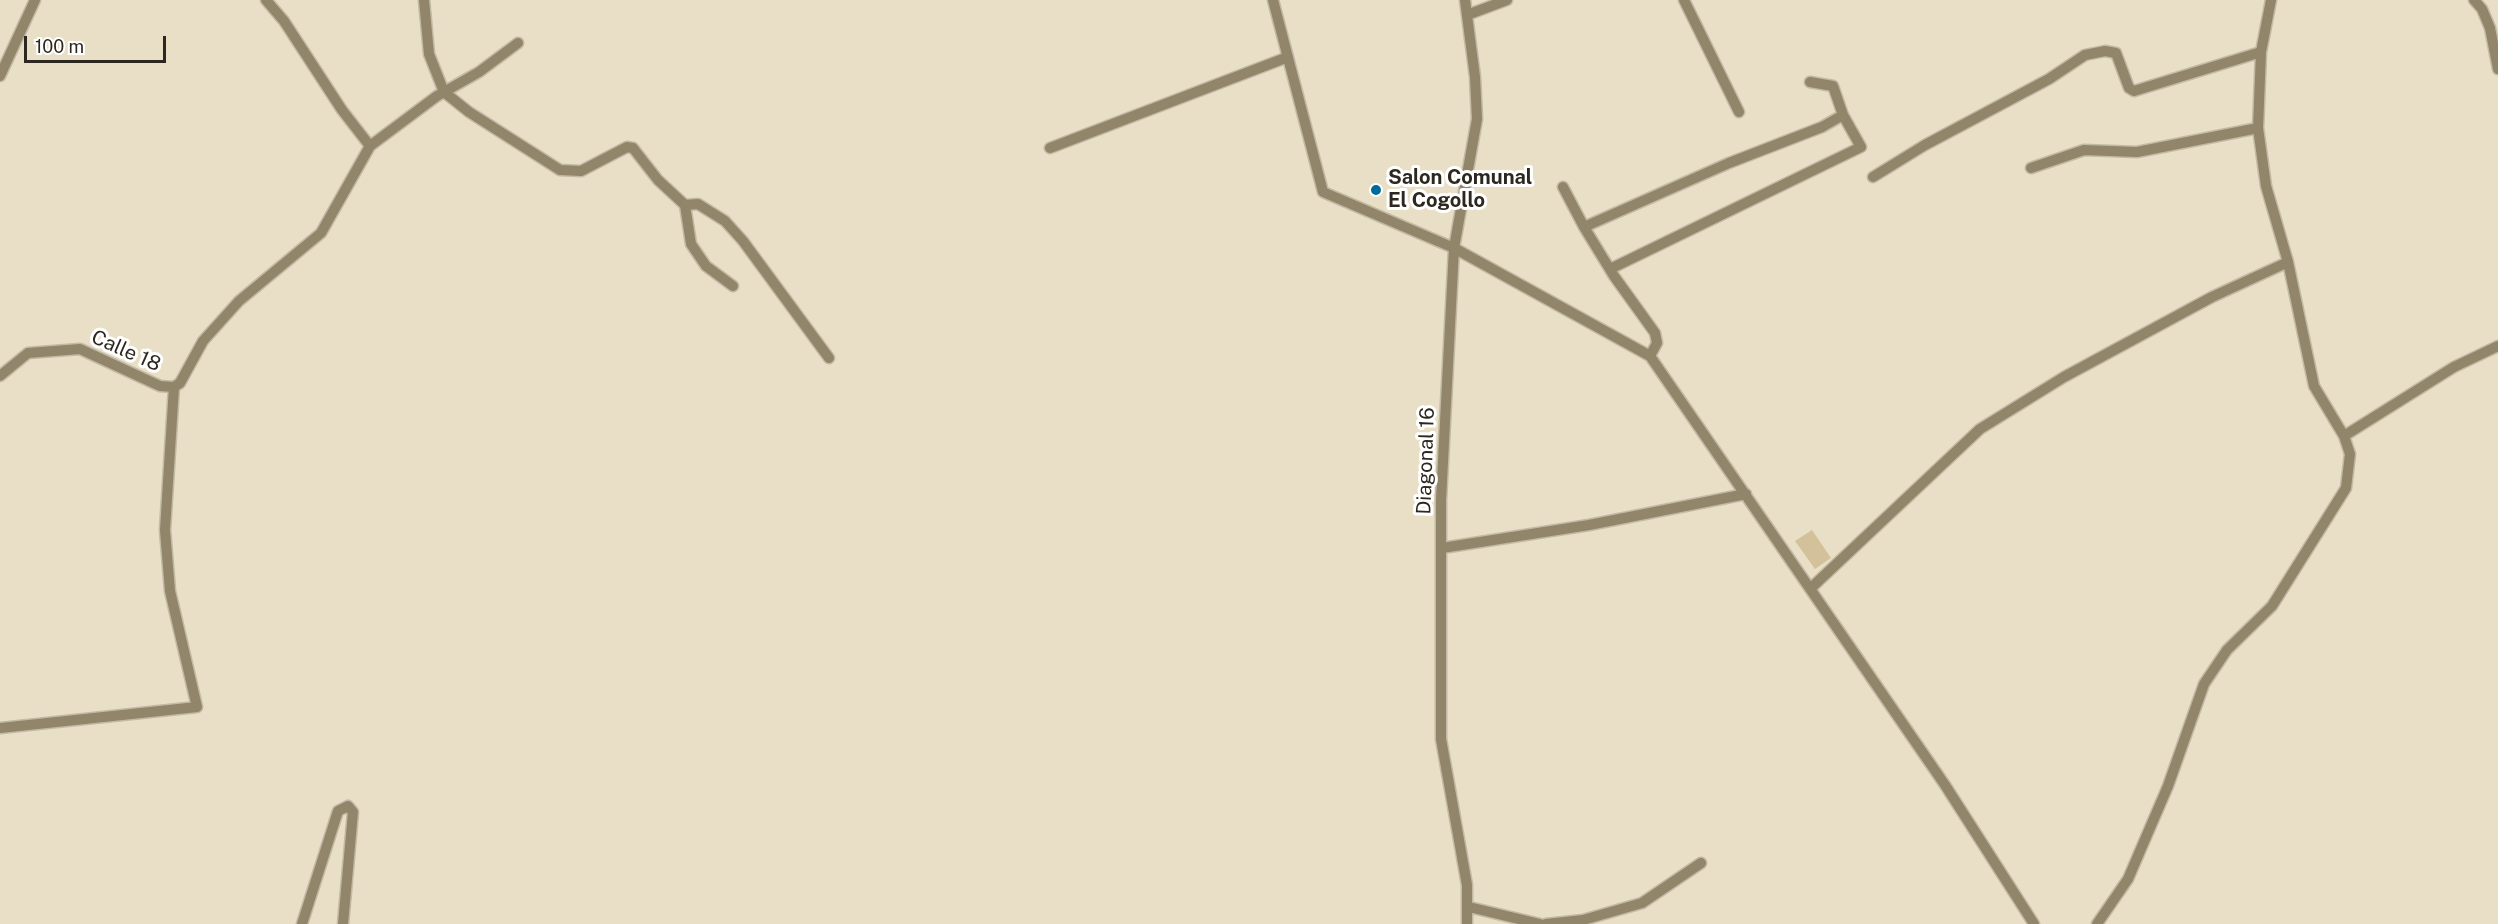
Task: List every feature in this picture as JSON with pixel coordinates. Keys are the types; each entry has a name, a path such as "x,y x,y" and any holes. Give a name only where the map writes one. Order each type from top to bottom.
{"street":[{"path":"0,76 35,0"},
{"path":"266,0 284,21 342,110 370,146"},
{"path":"423,0 429,54 444,92 469,112 560,170 581,171 627,147 633,148 658,180 685,205 691,244 706,266 733,286"},
{"path":"1273,0 1323,192 1454,248 1650,356 1945,784 2034,924"},
{"name":"Diagonal 16","path":"1465,0 1477,119 1454,248 1441,500 1441,739 1467,885 1467,924"},
{"path":"1467,15 1507,0"},
{"path":"1684,0 1739,112"},
{"path":"2097,924 2128,879 2168,786 2204,684 2227,650 2272,606 2346,488 2350,454 2344,436 2314,386 2288,262 2266,186 2258,128 2260,52 2271,0"},
{"path":"2474,0 2482,9 2490,28 2498,69"},
{"path":"0,728 197,707 170,591 165,530 169,423 174,387 180,383 203,341 239,301 321,233 370,146 444,92 479,72 518,43"},
{"path":"1873,177 1925,145 2049,79 2085,56 2105,51 2116,53 2129,88 2134,91 2260,52"},
{"path":"1050,148 1288,57"},
{"path":"1610,269 1861,147 1843,115 1833,86 1810,82"},
{"path":"1584,228 1669,189 1822,127 1843,115"},
{"path":"2031,168 2084,150 2137,152 2258,128"},
{"path":"1563,187 1584,228 1655,333 1657,343 1650,356"},
{"path":"685,205 698,204 725,221 743,241 829,358"},
{"path":"1811,588 1980,429 2064,377 2212,297 2288,262"},
{"path":"2344,436 2454,367 2498,346"},
{"name":"Calle 18","path":"0,376 28,353 80,349 160,386 174,387"},
{"path":"1442,548 1589,525 1746,494"},
{"path":"302,924 338,811 348,806 353,812 343,924"},
{"path":"1546,924 1583,920 1642,903 1701,864"},
{"path":"1468,907 1540,924"}],"shaded area":[{"path":"1812,530 1831,558 1815,569 1795,541"}],"place":[{"name":"Salon Comunal El Cogollo","path":"1376,190"}]}
